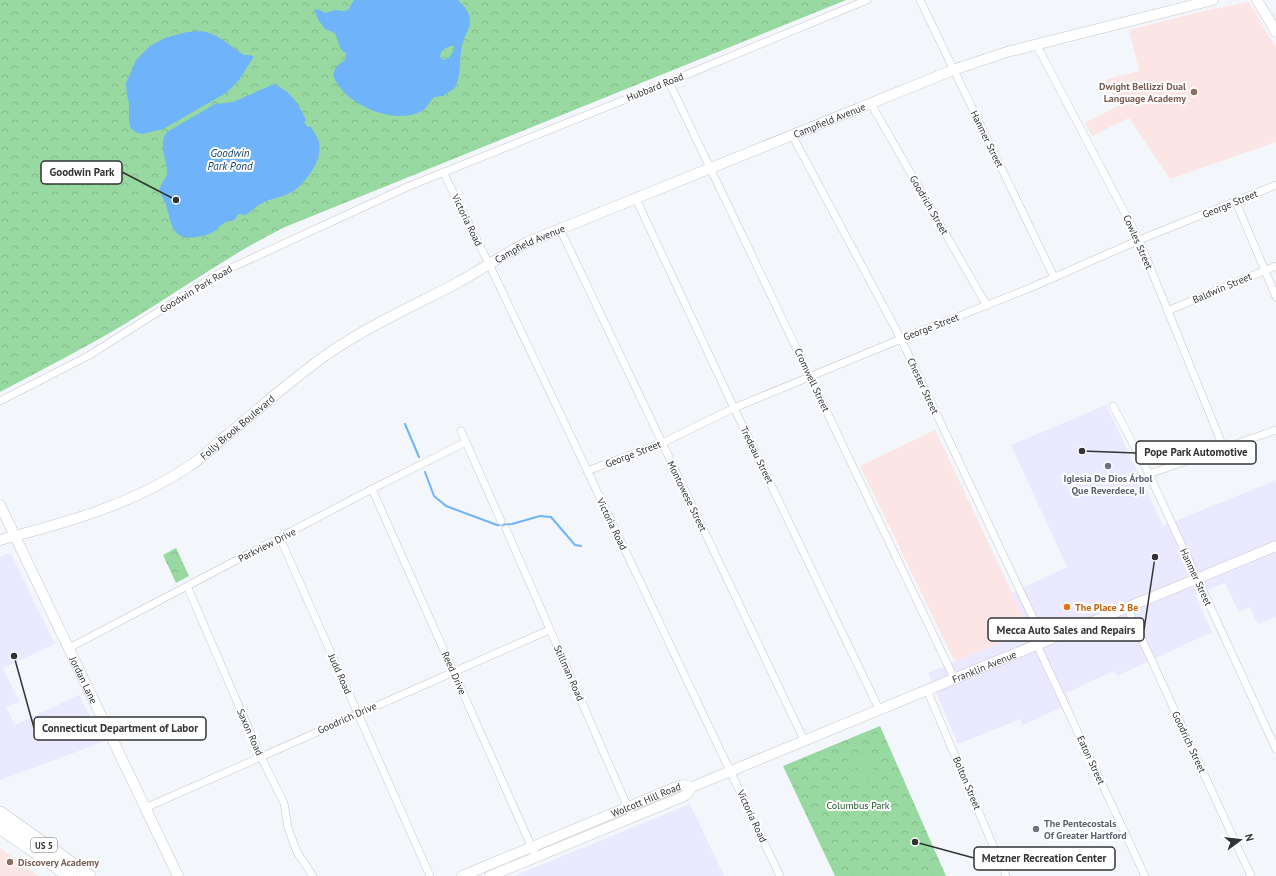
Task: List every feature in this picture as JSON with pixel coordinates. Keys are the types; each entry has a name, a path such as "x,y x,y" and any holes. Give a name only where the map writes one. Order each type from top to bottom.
{"highway":[{"name":"US 5","path":"0,813 89,876"},
{"name":"US 5","path":"0,827 70,876"}],"main road":[{"name":"Campfield Avenue","path":"459,282 507,252 560,229 953,70 987,58 1036,44 1214,0"},
{"path":"1257,0 1276,32"},
{"name":"Folly Brook Boulevard","path":"0,540 15,537 88,515 148,491 189,466 328,353 375,324 459,282"},
{"name":"Jordan Lane","path":"0,505 178,876"},
{"name":"Franklin Avenue","path":"692,787 1276,546"},
{"name":"Wolcott Hill Road","path":"462,876 680,786 692,787"},
{"name":"Wolcott Hill Road","path":"490,876 685,795 692,787"}],"street":[{"name":"Hubbard Road","path":"443,172 669,82 867,0"},
{"name":"Hanmer Street","path":"920,0 1054,277"},
{"name":"Cowles Street","path":"1036,44 1139,240 1224,449"},
{"name":"Cromwell Street","path":"669,82 954,678"},
{"name":"Goodrich Street","path":"871,104 987,306"},
{"name":"Chester Street","path":"792,135 901,339 1040,643"},
{"name":"Victoria Road","path":"443,172 489,264 780,876"},
{"name":"Goodwin Park Road","path":"0,401 88,356 218,274 406,187 443,172"},
{"name":"George Street","path":"587,471 662,444 734,408 810,378 901,339 987,306 1139,240 1276,185"},
{"name":"Tredeau Street","path":"636,199 734,408 879,710"},
{"path":"1236,202 1276,297"},
{"name":"Montowese Street","path":"560,229 804,740"},
{"name":"Baldwin Street","path":"1168,311 1276,266"},
{"name":"Hanmer Street","path":"1114,406 1149,474 1276,749"},
{"path":"460,430 501,521"},
{"path":"1149,474 1276,430"},
{"name":"Parkview Drive","path":"69,648 466,442"},
{"name":"Reed Drive","path":"372,490 536,857"},
{"name":"Stillman Road","path":"506,529 632,817"},
{"name":"Judd Road","path":"280,538 430,876"},
{"name":"Saxon Road","path":"187,586 261,756 284,803 288,828 297,852 313,876"},
{"name":"Goodrich Street","path":"1127,607 1251,876"},
{"name":"Goodrich Drive","path":"145,808 549,630"},
{"name":"Eaton Street","path":"1040,643 1145,876"},
{"name":"Bolton Street","path":"927,690 1006,876"}],"shaded area":[{"name":"Dwight Bellizzi Dual Language Academy","path":"1249,2 1276,48 1276,142 1170,179 1129,118 1092,136 1085,123 1120,105 1104,80 1139,71 1129,30 1204,11"},
{"path":"1106,405 1163,526 1276,480 1276,617 1258,624 1250,607 1239,612 1225,583 1195,595 1212,632 1117,676 1114,671 1066,693 1071,703 1023,725 1020,719 958,744 928,673 1030,631 1012,593 1067,567 1011,445"},
{"path":"935,430 1030,631 955,662 860,466"},
{"path":"11,553 55,644 3,668 19,701 6,708 15,725 79,695 103,742 0,780 0,556"},
{"path":"690,804 724,876 514,876"},
{"name":"Discovery Academy","path":"0,848 39,876 0,876"}],"green space":[{"path":"0,0 846,0 285,227 225,260 148,310 112,331 65,358 0,392"},
{"path":"176,548 189,576 176,583 163,555"},
{"name":"Columbus Park","path":"880,726 946,876 835,876 783,766"},
{"path":"866,752 870,762 849,771 845,762"},
{"path":"872,765 876,775 855,785 851,775"}],"water":[{"path":"354,0 458,0 468,12 470,21 464,39 459,76 455,88 443,96 434,97 422,111 411,115 398,116 384,114 359,104 339,86 333,75 336,67 345,60 346,53 341,50 335,33 325,29 314,10 317,9 325,13 335,10 348,10","holes":["454,46 455,48 449,58 442,60 440,56 443,50"]},
{"path":"201,31 218,37 243,55 253,56 239,80 226,93 163,129 142,134 131,129 129,122 129,103 126,83 136,60 150,46 165,38 187,32"},
{"name":"Goodwin Park Pond","path":"274,84 286,91 294,99 306,120 304,123 308,127 311,127 317,137 320,149 319,156 313,169 300,186 292,192 263,202 246,215 238,214 234,220 224,223 215,231 197,237 181,236 176,233 160,192 160,188 167,174 163,142 167,132 215,104 233,102"}],"waterway":[{"path":"405,424 419,457"},
{"path":"425,472 434,496 446,506 497,525 512,524 540,516 551,517 575,545 581,546"}],"place":[{"name":"Dwight Bellizzi Dual Language Academy","path":"1194,92"},
{"name":"Goodwin Park","path":"176,200"},
{"name":"Pope Park Automotive","path":"1082,451"},
{"name":"Iglesia De Dios Árbol Que Reverdece, II","path":"1108,466"},
{"name":"Mecca Auto Sales and Repairs","path":"1155,557"},
{"name":"The Place 2 Be","path":"1067,607"},
{"name":"Connecticut Department of Labor","path":"14,656"},
{"name":"The Pentecostals Of Greater Hartford","path":"1036,829"},
{"name":"Metzner Recreation Center","path":"915,842"},
{"name":"Discovery Academy","path":"10,862"}]}
